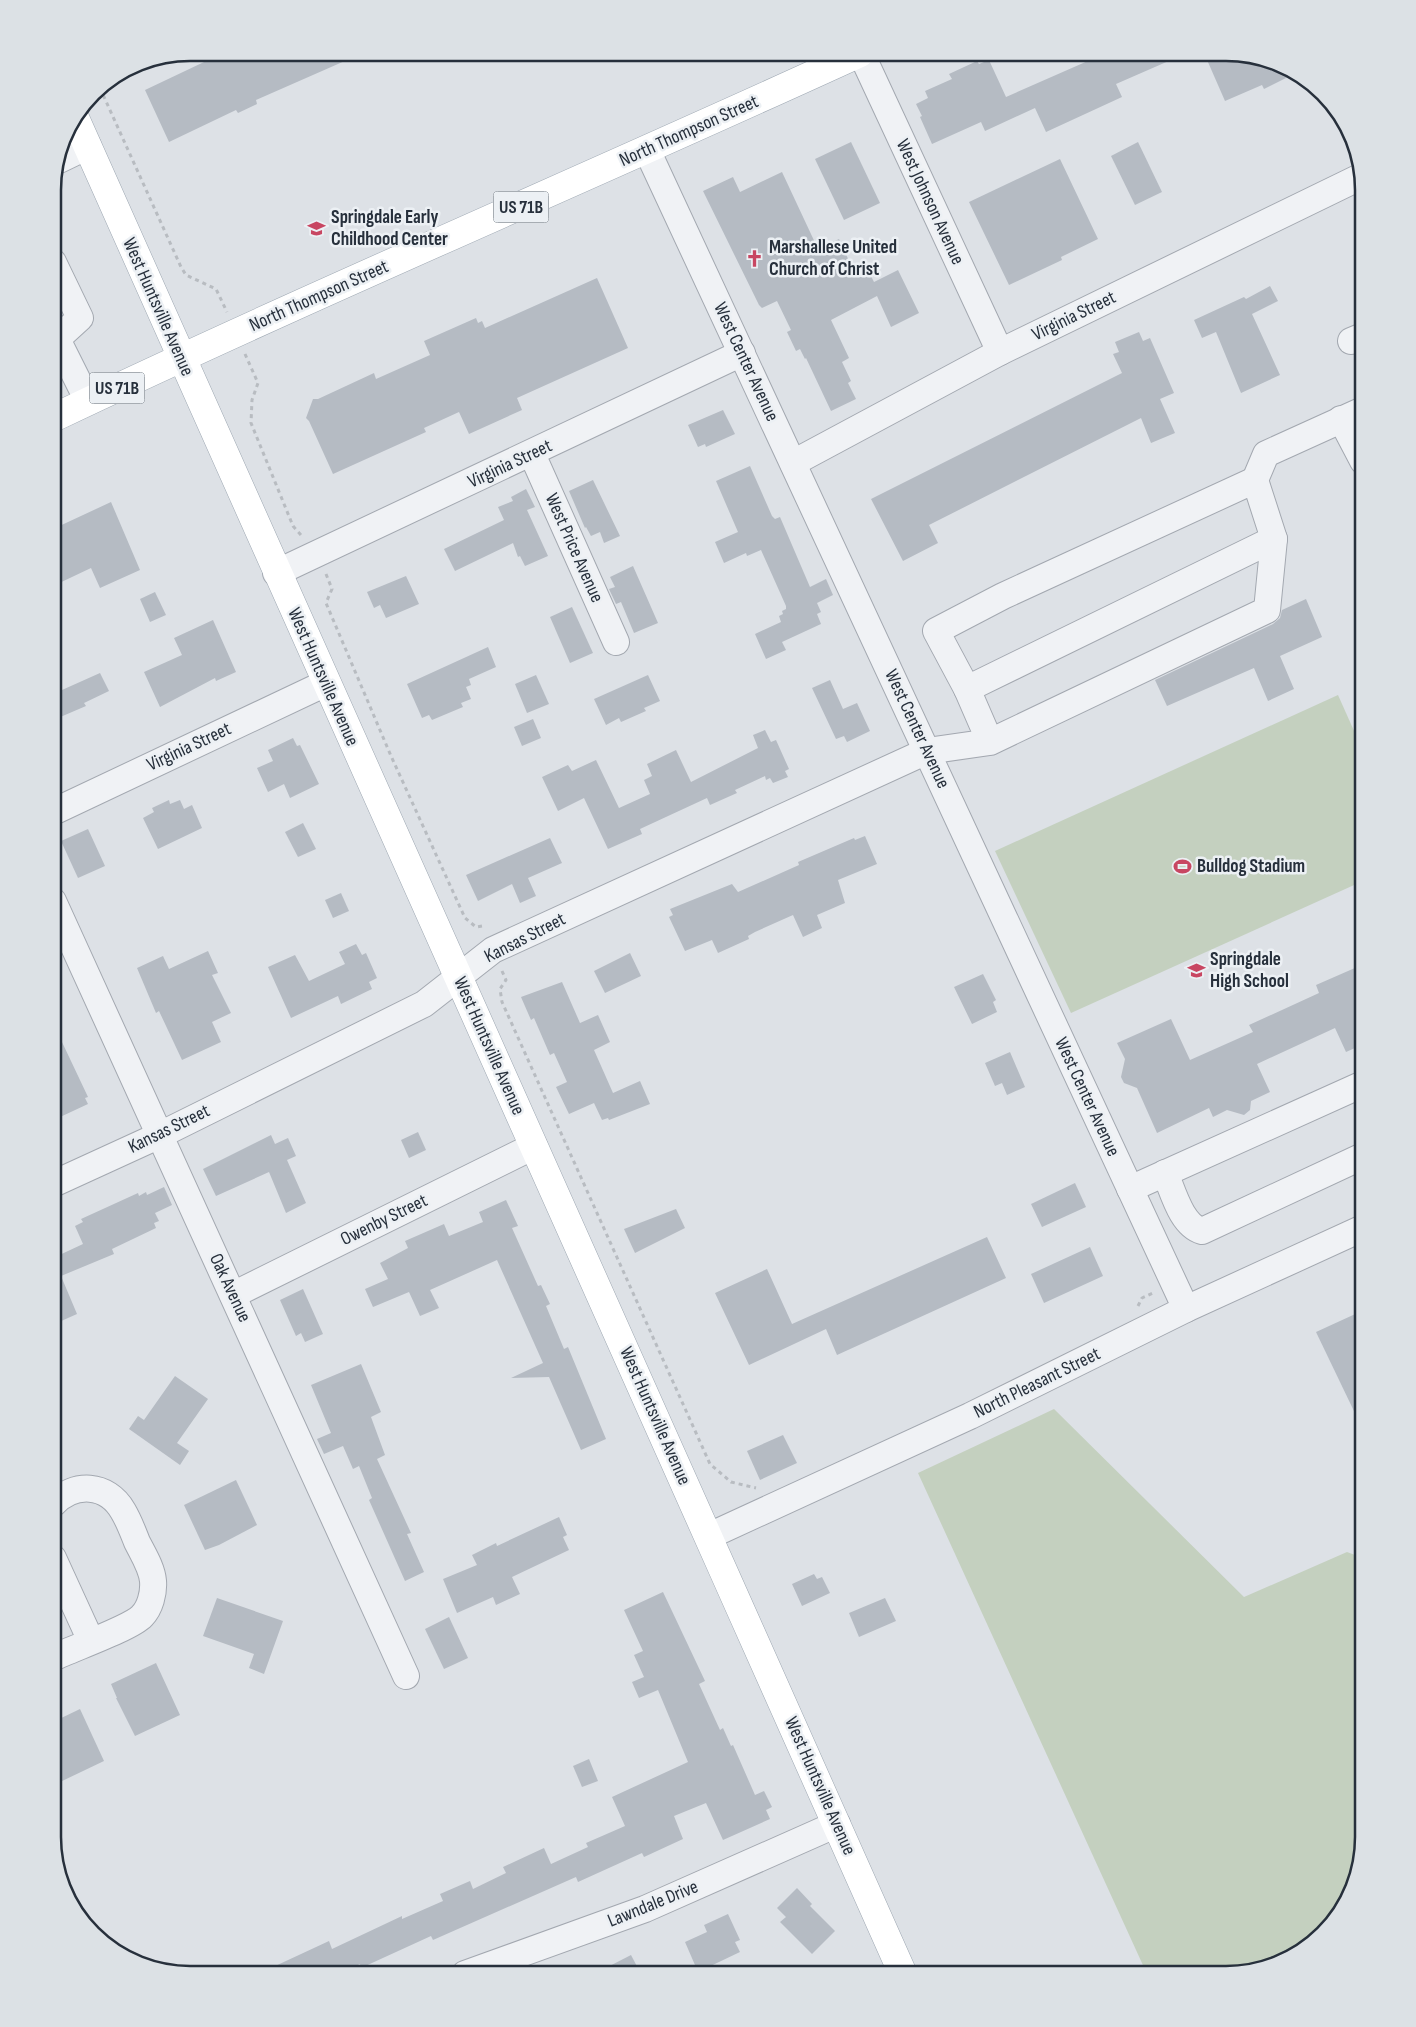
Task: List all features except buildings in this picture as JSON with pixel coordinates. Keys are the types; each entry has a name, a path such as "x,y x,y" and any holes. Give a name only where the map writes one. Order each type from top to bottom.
{"main road":[{"name":"North Thompson Street","path":"62,414 236,333 840,62"},
{"name":"West Huntsville Avenue","path":"79,126 276,573 900,1966"}],"street":[{"name":"West Johnson Avenue","path":"864,62 1000,352"},
{"path":"66,157 88,146"},
{"name":"West Center Avenue","path":"647,150 1186,1309"},
{"name":"Virginia Street","path":"793,463 1000,352 1354,179"},
{"path":"62,281 80,318 62,334"},
{"path":"62,353 88,401"},
{"name":"Virginia Street","path":"276,573 532,454 742,353"},
{"path":"967,689 1274,540 1255,480 1266,454 1352,414"},
{"name":"West Price Avenue","path":"532,454 616,642"},
{"path":"990,742 967,689 936,631 1003,596 1255,480"},
{"name":"Kansas Street","path":"61,1180 160,1135 424,1004 493,950 927,751 990,742 1267,610 1274,540"},
{"name":"Virginia Street","path":"62,808 326,683"},
{"name":"Oak Avenue","path":"62,920 406,1676"},
{"path":"1130,1189 1355,1088"},
{"name":"Owenby Street","path":"233,1295 534,1146"},
{"path":"1165,1173 1187,1221 1194,1229 1202,1231 1355,1160"},
{"name":"North Pleasant Street","path":"709,1536 970,1416 1186,1309 1355,1232"},
{"path":"61,1496 81,1488 95,1489 106,1493 122,1510 152,1574 153,1588 150,1602 141,1618 61,1654"},
{"path":"61,1577 91,1641"},
{"name":"Lawndale Drive","path":"488,1965 645,1908 836,1824"}],"path":[{"path":"103,95 181,267 186,275 216,289 236,333 258,383 252,400 251,423 293,526 301,535 311,538 332,588 326,603 391,756 464,918 476,927 482,926 493,950 506,980 500,989 502,1002 710,1464 731,1482 742,1486 763,1489"},
{"path":"1136,1308 1142,1298 1174,1283"}],"green space":[{"name":"Bulldog Stadium","path":"1338,695 1355,733 1355,885 1071,1013 995,851"},
{"path":"1054,1409 1244,1597 1347,1552 1355,1555 1354,1853 1345,1886 1328,1915 1317,1928 1304,1939 1275,1956 1242,1965 1143,1966 918,1473"}],"place":[{"name":"Springdale Early Childhood Center","path":"317,228"},
{"name":"Marshallese United Church of Christ","path":"755,258"},
{"name":"Bulldog Stadium","path":"1183,866"},
{"name":"Springdale High School","path":"1196,970"}]}
